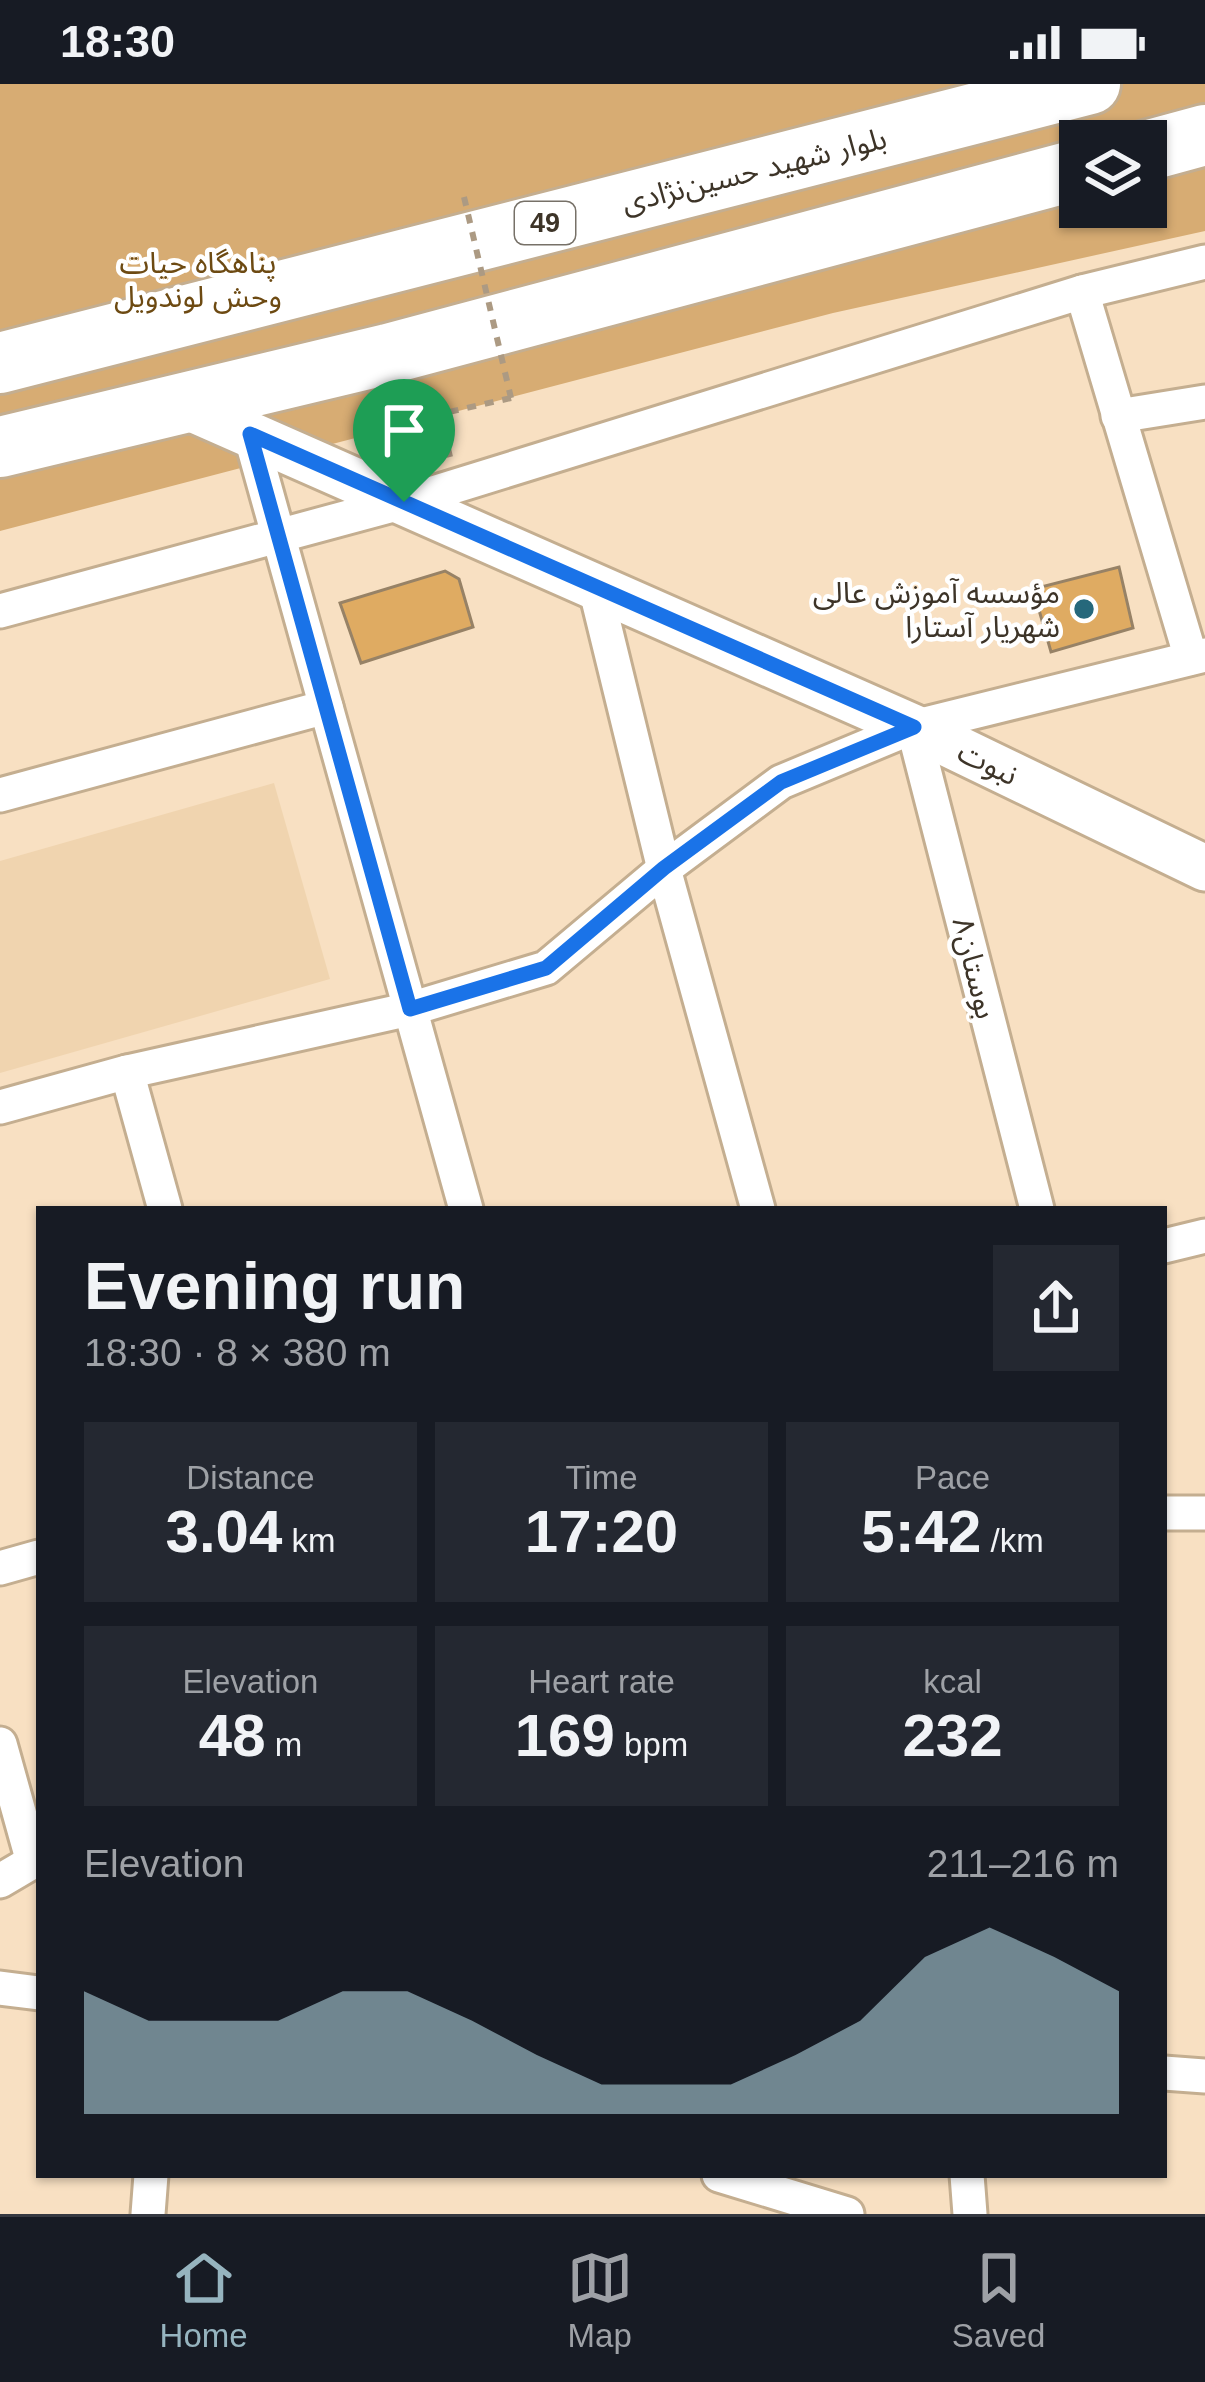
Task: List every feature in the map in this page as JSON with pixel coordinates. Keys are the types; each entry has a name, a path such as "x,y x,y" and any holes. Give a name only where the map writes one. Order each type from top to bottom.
{"highway":[{"name":"بلوار شهید حسین‌نژادی","path":"0,363 1090,84"},
{"path":"1167,145 1205,135"},
{"path":"0,447 388,354 1059,175"}],"street":[{"path":"0,611 404,502 1082,292 1205,262"},
{"path":"0,1107 127,1072 410,1009 546,968 664,868 781,782 914,727 1198,657 1082,292"},
{"name":"نبوت","path":"176,402 914,727 1205,868"},
{"path":"1118,416 1205,402"},
{"path":"250,434 465,1206"},
{"path":"595,586 664,868 757,1206"},
{"path":"0,795 326,707"},
{"name":"بوستان۸","path":"914,727 1036,1206"},
{"path":"127,1072 164,1206"},
{"path":"1167,1245 1205,1235"},
{"path":"1167,1513 1205,1513"},
{"path":"0,1568 36,1558"},
{"path":"0,1744 36,1860 0,1881"},
{"path":"0,1988 36,1994"},
{"path":"1167,2073 1205,2076"},
{"path":"148,2214 151,2178"},
{"path":"729,2178 847,2214"},
{"path":"967,2178 970,2214"}],"path":[{"path":"440,414 512,398 464,197"}],"shaded area":[{"path":"274,783 330,979 0,1073 0,861"}],"green space":[{"name":"پناهگاه حیات وحش لوندویل","path":"0,84 1205,84 1205,231 833,313 0,531"}],"building":[{"name":"مؤسسه آموزش عالی شهریار آستارا","path":"1119,567 1133,628 1051,652 1033,589"},
{"path":"445,571 459,579 473,627 361,663 340,603"}],"place":[{"name":"مؤسسه آموزش عالی شهریار آستارا","path":"1084,609"}],"route":[{"path":"250,434 404,502 914,727 781,782 664,868 546,968 410,1009 250,434"}]}
